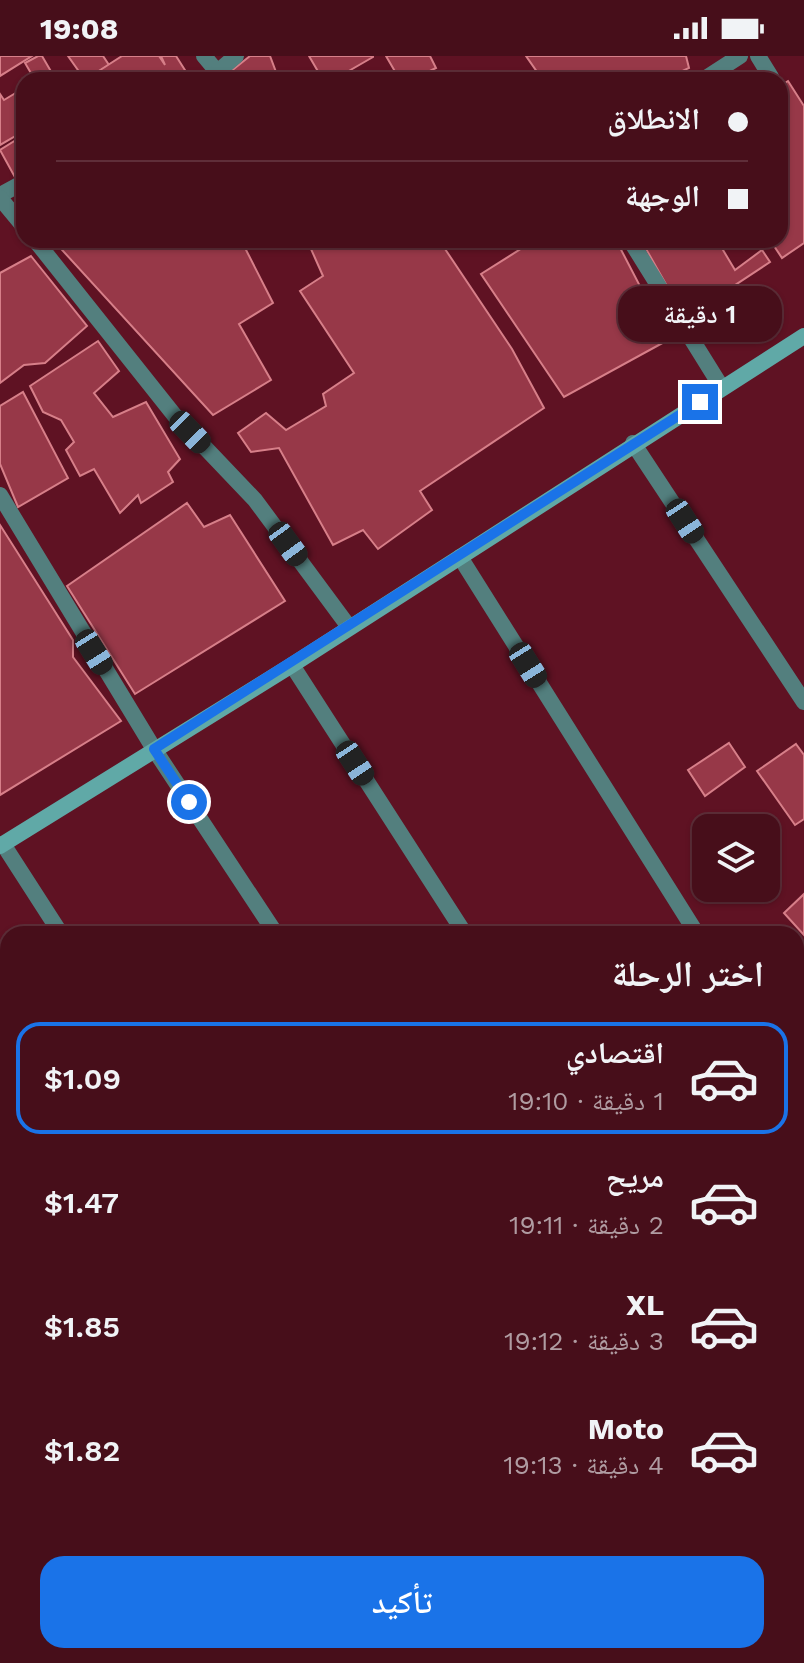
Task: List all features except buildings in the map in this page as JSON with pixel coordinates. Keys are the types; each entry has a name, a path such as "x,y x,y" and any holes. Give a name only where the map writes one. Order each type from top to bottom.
{"street":[{"path":"219,72 236,56"},
{"path":"715,72 740,56"},
{"path":"0,197 16,217"},
{"path":"41,248 175,416 255,500 349,627"},
{"path":"635,248 722,388"},
{"path":"56,926 2,845 292,665 633,443 804,336"},
{"path":"633,443 804,702"},
{"path":"0,495 154,749 271,926"},
{"path":"460,557 692,926"},
{"path":"292,665 460,926"}],"route":[{"path":"189,802 154,749 292,665 700,402"}]}
